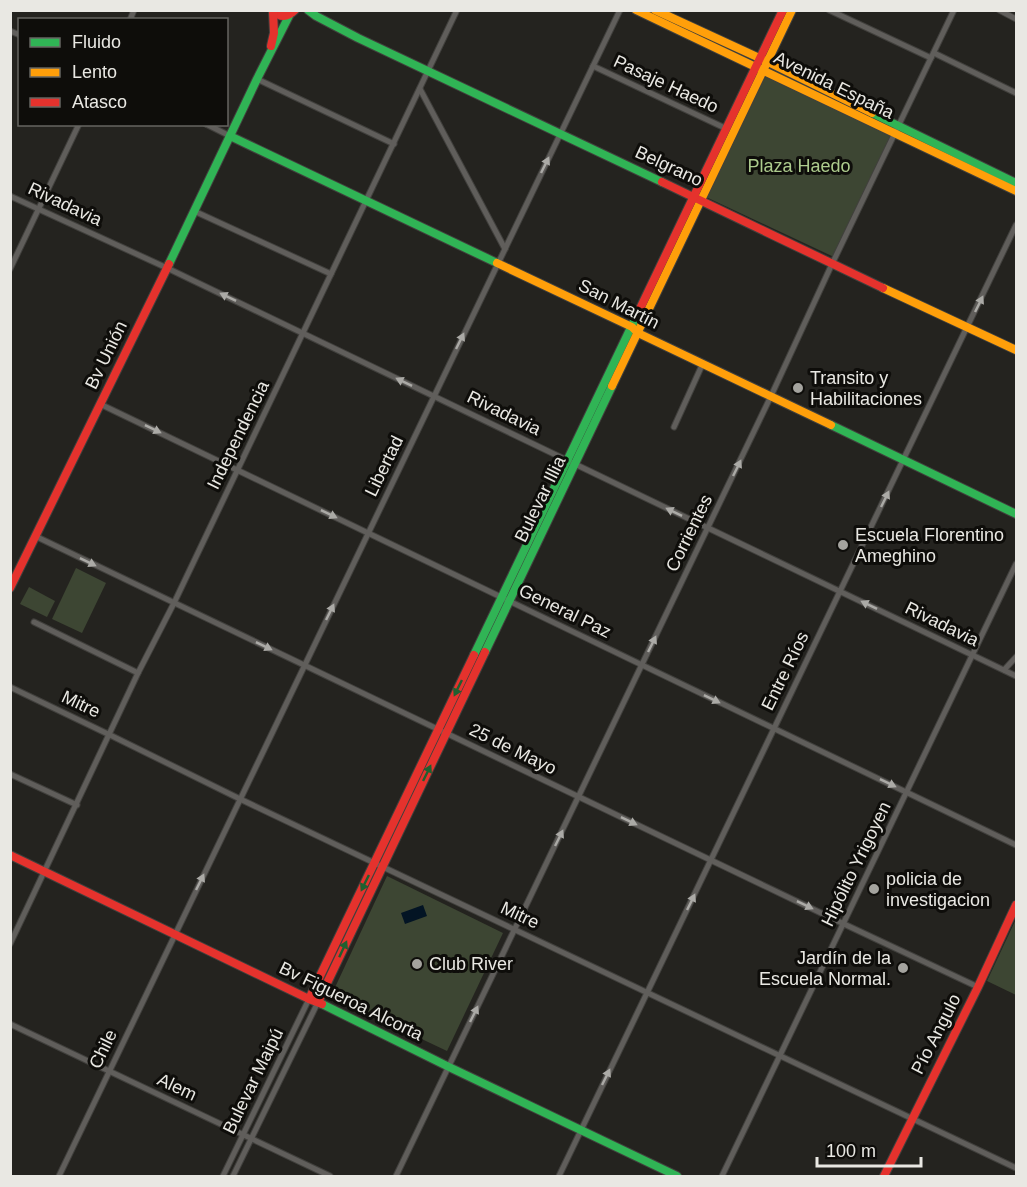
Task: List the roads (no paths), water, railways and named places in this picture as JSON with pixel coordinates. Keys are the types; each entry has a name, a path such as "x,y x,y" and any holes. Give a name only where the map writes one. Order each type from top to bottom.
{"main road":[{"name":"Belgrano","path":"308,10 358,38 1017,350"},
{"name":"Avenida España","path":"636,10 762,64"},
{"name":"Avenida España","path":"655,10 1017,191"},
{"name":"Bulevar Illia","path":"314,1001 762,64 783,10"},
{"name":"Bulevar Illia","path":"698,198 727,129 792,10"},
{"path":"273,11 280,16 292,13"},
{"path":"270,53 274,33 273,11"},
{"name":"Bv Unión","path":"10,588 257,79 292,13"},
{"name":"Avenida España","path":"897,130 1017,183"},
{"name":"San Martín","path":"230,136 1017,514"},
{"name":"Bv Figueroa Alcorta","path":"10,855 677,1176"},
{"name":"Pío Angulo","path":"884,1176 1017,905"}],"street":[{"name":"Independencia","path":"10,944 457,10"},
{"name":"Libertad","path":"175,935 620,10"},
{"path":"829,10 1017,93"},
{"name":"Corrientes","path":"396,1176 954,10"},
{"path":"999,10 1017,19"},
{"name":"Pasaje Haedo","path":"593,66 727,129"},
{"path":"257,79 394,144"},
{"path":"420,89 505,249"},
{"path":"10,269 79,126"},
{"name":"San Martín","path":"210,126 230,136"},
{"name":"Rivadavia","path":"10,196 167,268 1017,676"},
{"path":"194,211 331,274"},
{"name":"Entre Ríos","path":"559,1176 1017,225"},
{"path":"674,427 703,363"},
{"name":"General Paz","path":"100,404 1017,845"},
{"name":"25 de Mayo","path":"36,536 978,987"},
{"name":"Hipólito Yrigoyen","path":"722,1176 1017,564"},
{"path":"34,622 138,674"},
{"path":"1004,670 1017,657"},
{"name":"Mitre","path":"10,687 240,799 1017,1168"},
{"path":"10,774 76,805"},
{"name":"Chile","path":"59,1176 175,935"},
{"name":"Bulevar Maipú","path":"223,1176 314,1001"},
{"name":"Bulevar Maipú","path":"233,1176 314,1001"},
{"name":"Alem","path":"10,1024 330,1176"}],"water":[{"path":"423,905 427,916 405,924 401,913"}],"place":[{"name":"Transito y Habilitaciones","path":"798,388"},
{"name":"Escuela Florentino Ameghino","path":"843,545"},
{"name":"policia de investigacion","path":"874,889"},
{"name":"Club River","path":"417,964"},
{"name":"Jardín de la Escuela Normal.","path":"903,968"}],"park label":[{"name":"Plaza Haedo","path":"799,166"}]}
